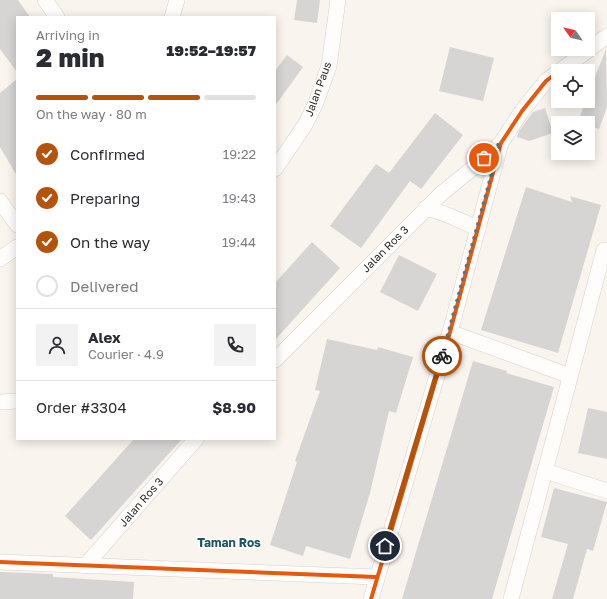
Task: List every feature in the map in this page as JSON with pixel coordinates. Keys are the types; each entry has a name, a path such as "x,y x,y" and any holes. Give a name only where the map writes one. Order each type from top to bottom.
{"street":[{"path":"45,0 56,16"},
{"path":"172,16 177,0"},
{"name":"Jalan Paus","path":"276,168 305,125 315,105 329,66 338,0"},
{"path":"570,64 607,36"},
{"path":"370,599 450,332 500,143 522,111 546,81 551,78"},
{"name":"Jalan Ros 3","path":"276,359 426,208 500,143"},
{"path":"0,201 16,224"},
{"path":"426,208 457,218 478,229"},
{"path":"0,259 16,247"},
{"path":"511,599 604,250"},
{"path":"592,294 607,285"},
{"path":"450,332 570,376"},
{"path":"0,402 16,401"},
{"name":"Jalan Ros 3","path":"85,566 195,440"},
{"path":"545,471 607,491"},
{"path":"0,562 376,577"}],"building":[{"path":"0,0 18,0 29,16 16,16 16,71 0,49"},
{"path":"297,0 320,0 317,23 294,20"},
{"path":"450,47 494,58 483,101 439,91"},
{"path":"606,49 607,107 599,129 595,128 595,116 580,116 583,108 595,108 595,77"},
{"path":"287,55 303,67 276,105 276,70"},
{"path":"16,80 16,174 0,147 0,93"},
{"path":"545,108 551,127 551,134 529,141 517,137 519,131 533,112"},
{"path":"435,113 463,135 421,189 410,181 361,248 330,226 376,164 389,173"},
{"path":"526,187 572,202 570,196 601,205 558,353 481,330"},
{"path":"312,242 340,268 276,339 276,282"},
{"path":"399,255 437,274 418,311 380,292"},
{"path":"327,339 377,350 378,347 413,357 396,413 389,411 370,493 350,559 306,546 303,556 270,545 297,462 295,461 320,391 315,390"},
{"path":"473,361 507,371 506,373 554,387 492,599 402,599"},
{"path":"588,408 607,412 607,459 578,453"},
{"path":"133,440 181,440 91,540 65,516"},
{"path":"554,488 607,502 593,551 587,549 573,599 552,599 568,544 541,537"},
{"path":"0,572 53,574 53,577 134,582 133,599 0,599"}],"cycle path":[{"path":"371,599 450,332 501,143 522,111 546,81 551,77"},
{"path":"0,562 376,577"}],"way so far":[{"path":"442,356 470,259 500,143 484,158"}],"district":[{"name":"Taman Ros","path":"229,543"}],"route":[{"path":"385,546 442,356"}]}
